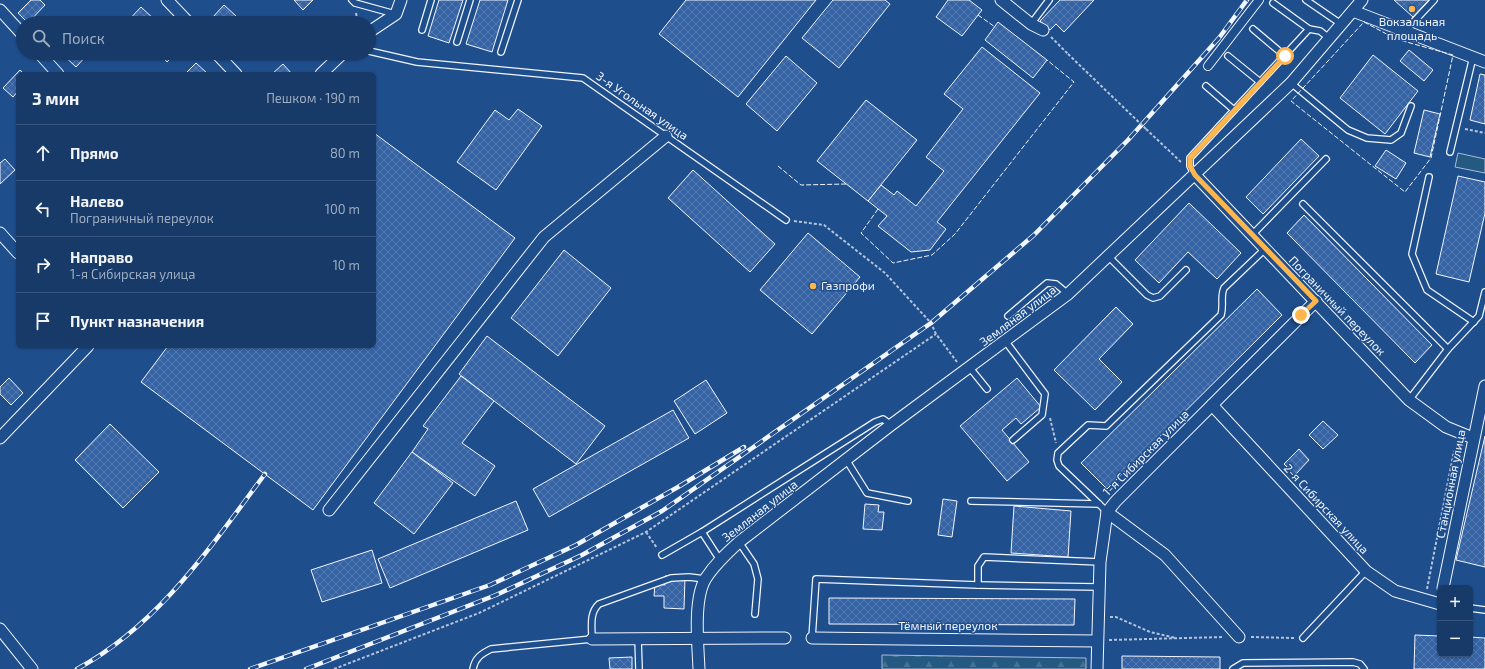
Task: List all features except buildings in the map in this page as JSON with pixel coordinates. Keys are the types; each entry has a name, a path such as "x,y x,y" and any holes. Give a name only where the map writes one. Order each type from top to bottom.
{"street":[{"path":"168,0 183,16"},
{"path":"376,27 396,14 401,0"},
{"path":"1001,0 1030,24 1043,30"},
{"path":"1208,66 1259,0"},
{"name":"Земляная улица","path":"699,669 698,637 700,595 705,579 720,560 739,542 846,461 965,366 1006,342 1068,294 1291,83 1362,0"},
{"path":"0,10 16,27"},
{"path":"1353,11 1485,62"},
{"path":"45,60 56,72"},
{"path":"223,60 234,72"},
{"path":"323,72 336,60"},
{"path":"329,510 544,237 666,136"},
{"name":"Пограничный переулок","path":"1195,175 1409,400 1446,427 1473,438"},
{"path":"0,233 16,251"},
{"name":"1-я Сибирская улица","path":"1097,669 1103,508 1116,501 1316,301"},
{"path":"1,436 86,348"},
{"name":"Станционная улица","path":"1444,585 1485,386"},
{"name":"2-я Сибирская улица","path":"1212,405 1366,571 1395,591 1437,603"},
{"path":"1103,508 1165,555 1239,637"},
{"path":"0,629 32,669"},
{"path":"592,639 698,637 785,638"},
{"name":"Тёмный переулок","path":"812,638 1097,641"}],"lane":[{"path":"352,0 355,3 396,14"},
{"path":"422,30 431,0"},
{"path":"457,42 470,0"},
{"path":"501,52 518,0"},
{"path":"1030,24 1049,0"},
{"path":"1306,0 1341,24"},
{"path":"1405,30 1434,0"},
{"path":"1273,3 1309,30 1320,31 1329,38"},
{"path":"1253,29 1285,56"},
{"path":"1195,175 1190,166 1190,158 1309,30"},
{"name":"3-я Угольная улица","path":"376,53 417,62 584,78 786,220"},
{"path":"1228,56 1260,82"},
{"path":"1450,152 1473,57"},
{"path":"1291,83 1348,130 1367,138 1391,140 1401,133 1411,106"},
{"path":"1206,86 1234,110"},
{"path":"1252,235 1326,160"},
{"path":"1429,177 1412,254 1427,290 1474,322"},
{"path":"1303,204 1448,349"},
{"path":"1103,508 1059,466 1057,460 1058,453 1088,425 1106,426 1221,315 1221,296 1224,288 1265,249"},
{"path":"1108,256 1147,295 1153,298 1160,296 1186,270"},
{"path":"1008,316 1048,283 1056,284 1068,294"},
{"path":"1409,400 1448,349 1479,316 1485,292"},
{"path":"1006,342 1045,394 1042,415 1013,440"},
{"path":"965,366 987,389"},
{"path":"662,555 702,532 875,422 883,419 891,425"},
{"path":"846,461 867,493 908,501"},
{"path":"971,501 1103,508"},
{"path":"702,532 720,560"},
{"path":"739,542 754,564 758,579 755,614"},
{"path":"978,585 978,566 984,557 1100,562"},
{"path":"1303,638 1366,571"},
{"path":"473,669 474,662 480,655 491,649 592,639 592,617 594,609 599,604 671,578 689,577 705,579"},
{"path":"812,638 816,579 978,585 1099,587"},
{"path":"1473,608 1485,610"},
{"path":"638,638 638,669"},
{"path":"1233,669 1243,663 1345,662 1360,664 1364,669"}],"path":[{"path":"1043,30 1169,151"},
{"path":"1456,127 1485,133"},
{"path":"786,220 824,224 886,272 931,323 936,334 965,366"},
{"path":"334,669 479,613 646,532 936,334"},
{"path":"1050,416 1058,453"},
{"path":"1425,600 1454,451"},
{"path":"646,532 662,555"},
{"path":"1116,617 1150,632 1179,638"},
{"path":"1097,641 1239,637 1303,638"}],"green space":[{"path":"1458,153 1485,159 1485,173 1455,167"},
{"path":"882,655 1086,658 1086,669 882,669"}],"railway":[{"path":"306,669 496,595 582,555 662,511 931,323 1034,235 1128,140 1219,38 1247,0"},
{"path":"250,669 490,585 576,545 678,487 744,447"},
{"path":"77,669 106,651 133,630 158,607 182,582 203,556 265,474"}],"fence":[{"path":"978,15 995,27"},
{"path":"1364,22 1396,39 1453,55 1431,158 1405,192 1291,101 1364,22"},
{"path":"878,209 861,233 893,263 932,255 955,234 1074,82 1047,60"},
{"path":"778,166 801,185 846,184"}],"place":[{"name":"Вокзальная площадь","path":"1412,9"},
{"name":"Газпрофи","path":"813,286"}],"route":[{"path":"1285,56 1190,158 1190,166 1195,175 1316,301 1301,315"}]}
